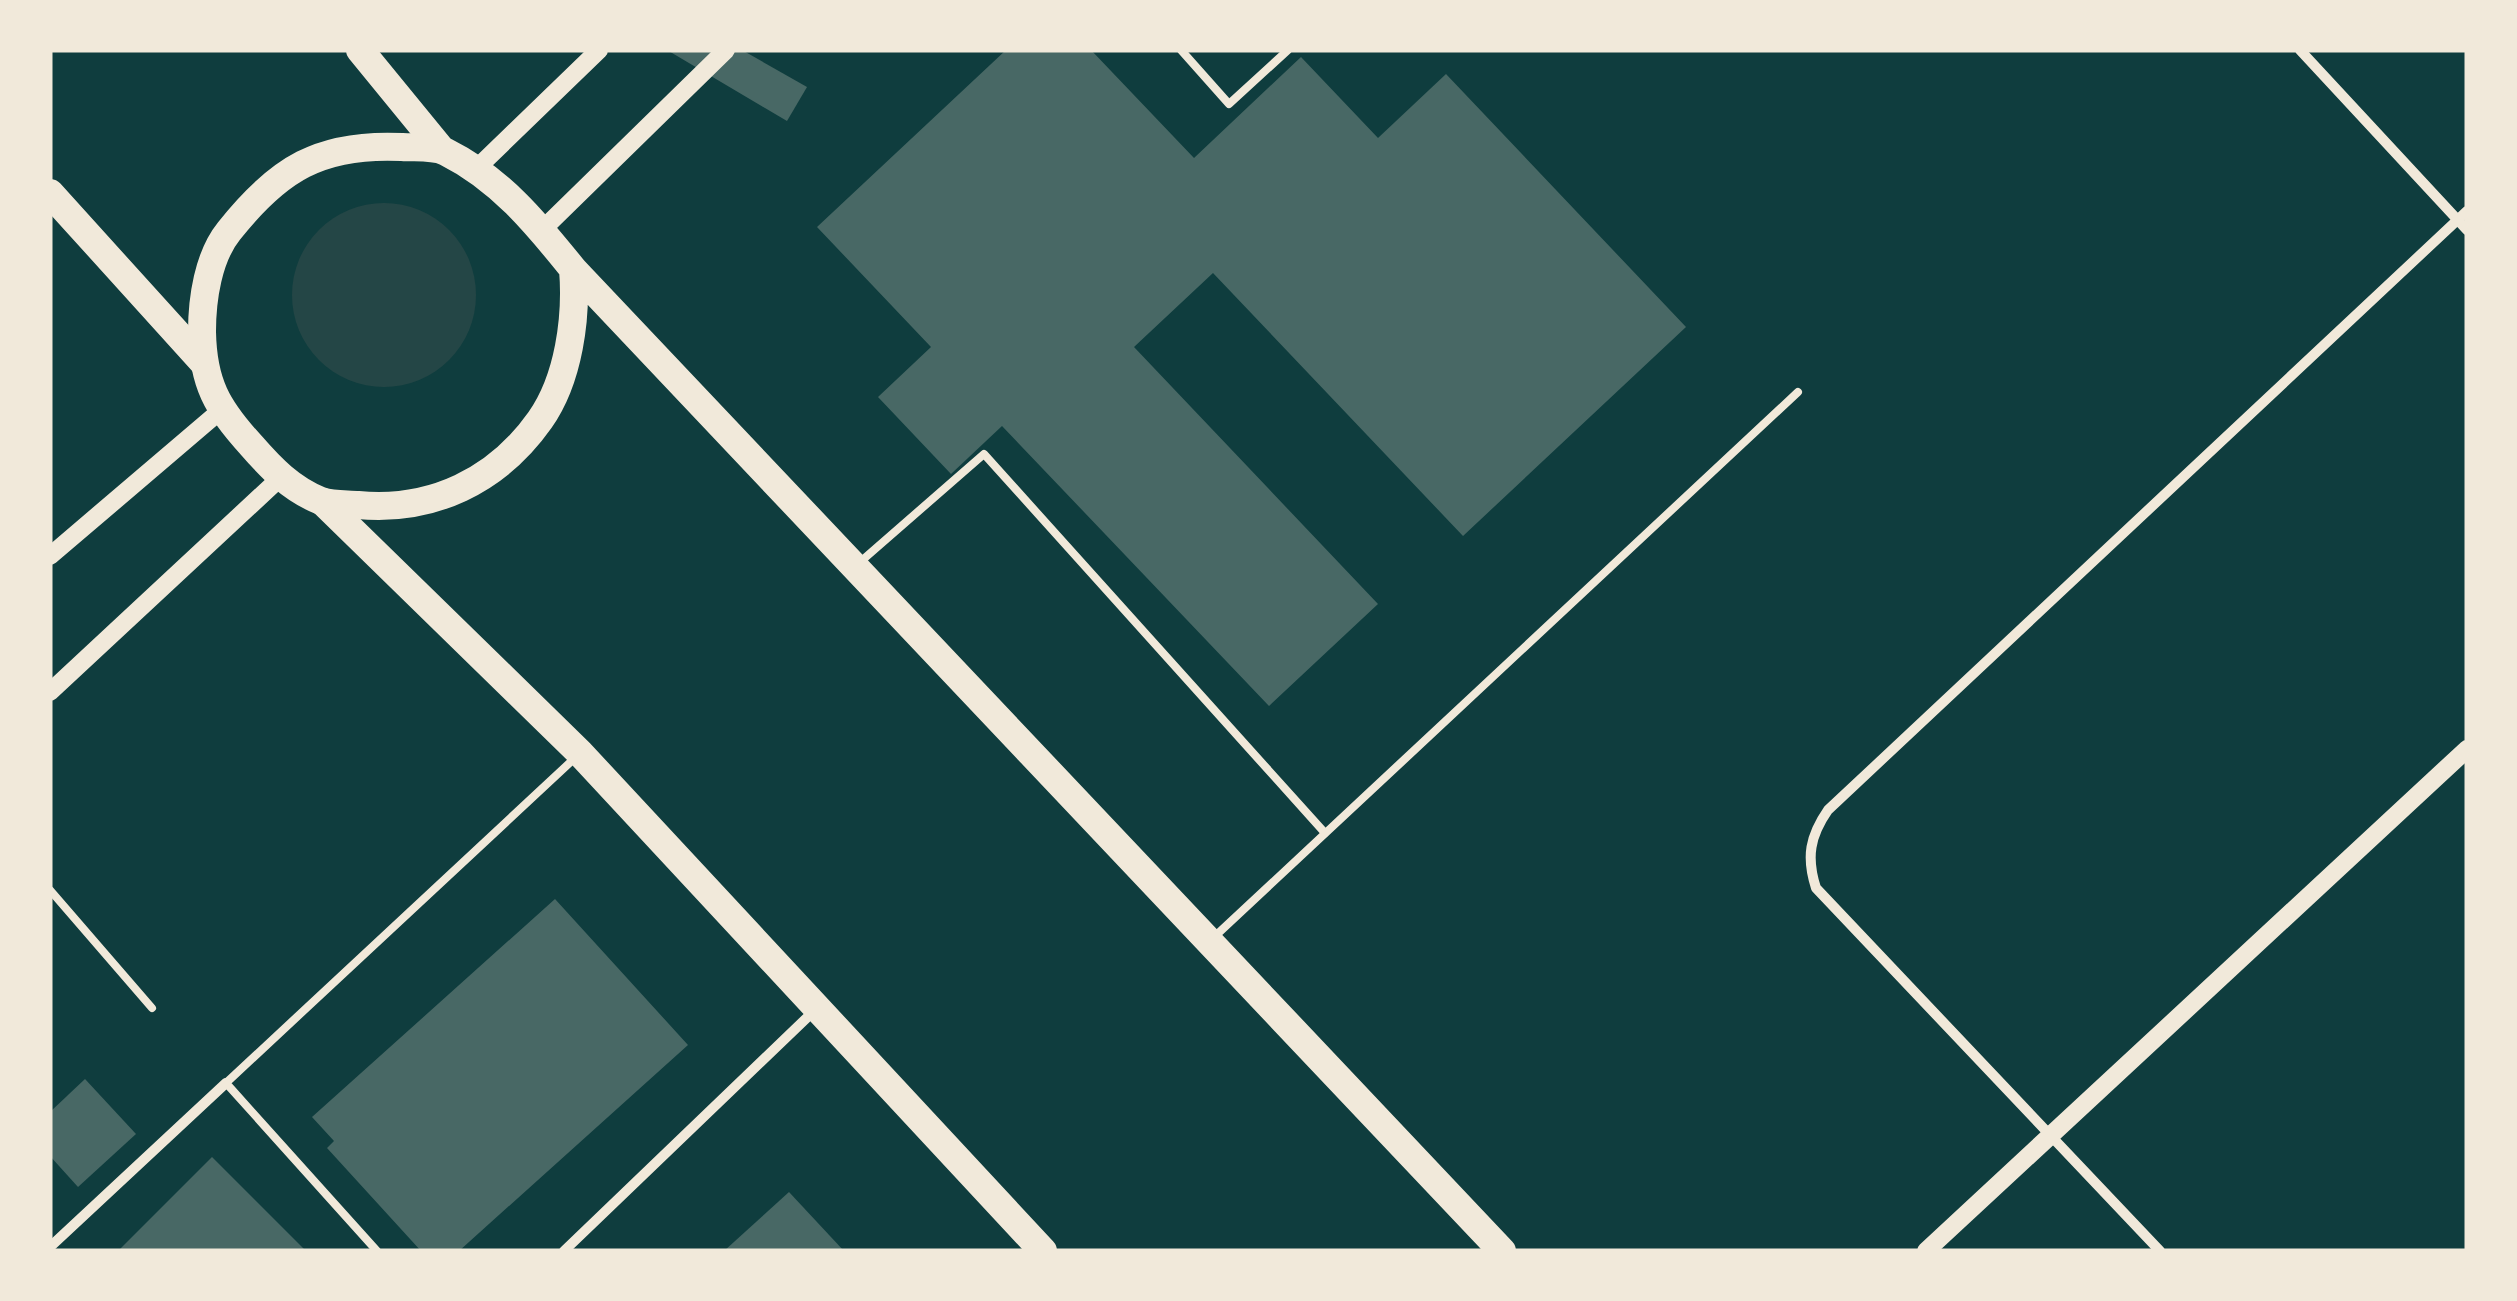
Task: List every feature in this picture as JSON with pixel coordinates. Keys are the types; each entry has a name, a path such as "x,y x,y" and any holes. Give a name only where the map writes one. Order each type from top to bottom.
{"highway":[{"path":"360,50 442,150 476,168 520,204 573,269 1502,1251"},
{"path":"442,150 365,145 309,160 261,190 222,240 202,300 203,362 220,411 280,478 323,502 580,753 1043,1251"},
{"path":"50,193 203,362"},
{"path":"323,502 390,508 436,498 452,494 506,462 542,417 562,364 576,314 573,269"}],"street":[{"path":"476,168 599,50"},
{"path":"542,230 726,50"},
{"path":"2300,50 2467,230"},
{"path":"2160,1251 1816,888 1810,868 1810,843 1828,810 2467,211"},
{"path":"50,556 220,411"},
{"path":"50,692 280,478"},
{"path":"1926,1251 2467,749"},
{"path":"564,1251 817,1008"},
{"path":"50,1247 226,1083"}],"lane":[{"path":"1181,50 1230,104 1288,50"},
{"path":"1208,942 1798,392"},
{"path":"855,566 984,454 1325,833"},
{"path":"377,1251 226,1083 580,753"},
{"path":"50,890 152,1008"}],"shaded area":[{"path":"384,203 419,210 449,230 469,260 476,295 469,330 449,360 419,380 384,387 349,380 319,360 299,330 292,295 299,260 319,230 349,210"}],"building":[{"path":"667,50 742,50 807,87 787,121"},
{"path":"1006,50 1091,50 1194,158 1301,57 1378,138 1446,74 1686,327 1463,536 1213,273 1134,347 1378,604 1269,706 1002,426 951,474 878,397 931,347 817,227"},
{"path":"555,899 688,1045 459,1251 421,1251 327,1148 334,1141 312,1117"},
{"path":"85,1079 136,1134 78,1187 50,1156 50,1112"},
{"path":"212,1157 306,1251 118,1251"},
{"path":"789,1192 844,1251 724,1251"}]}
